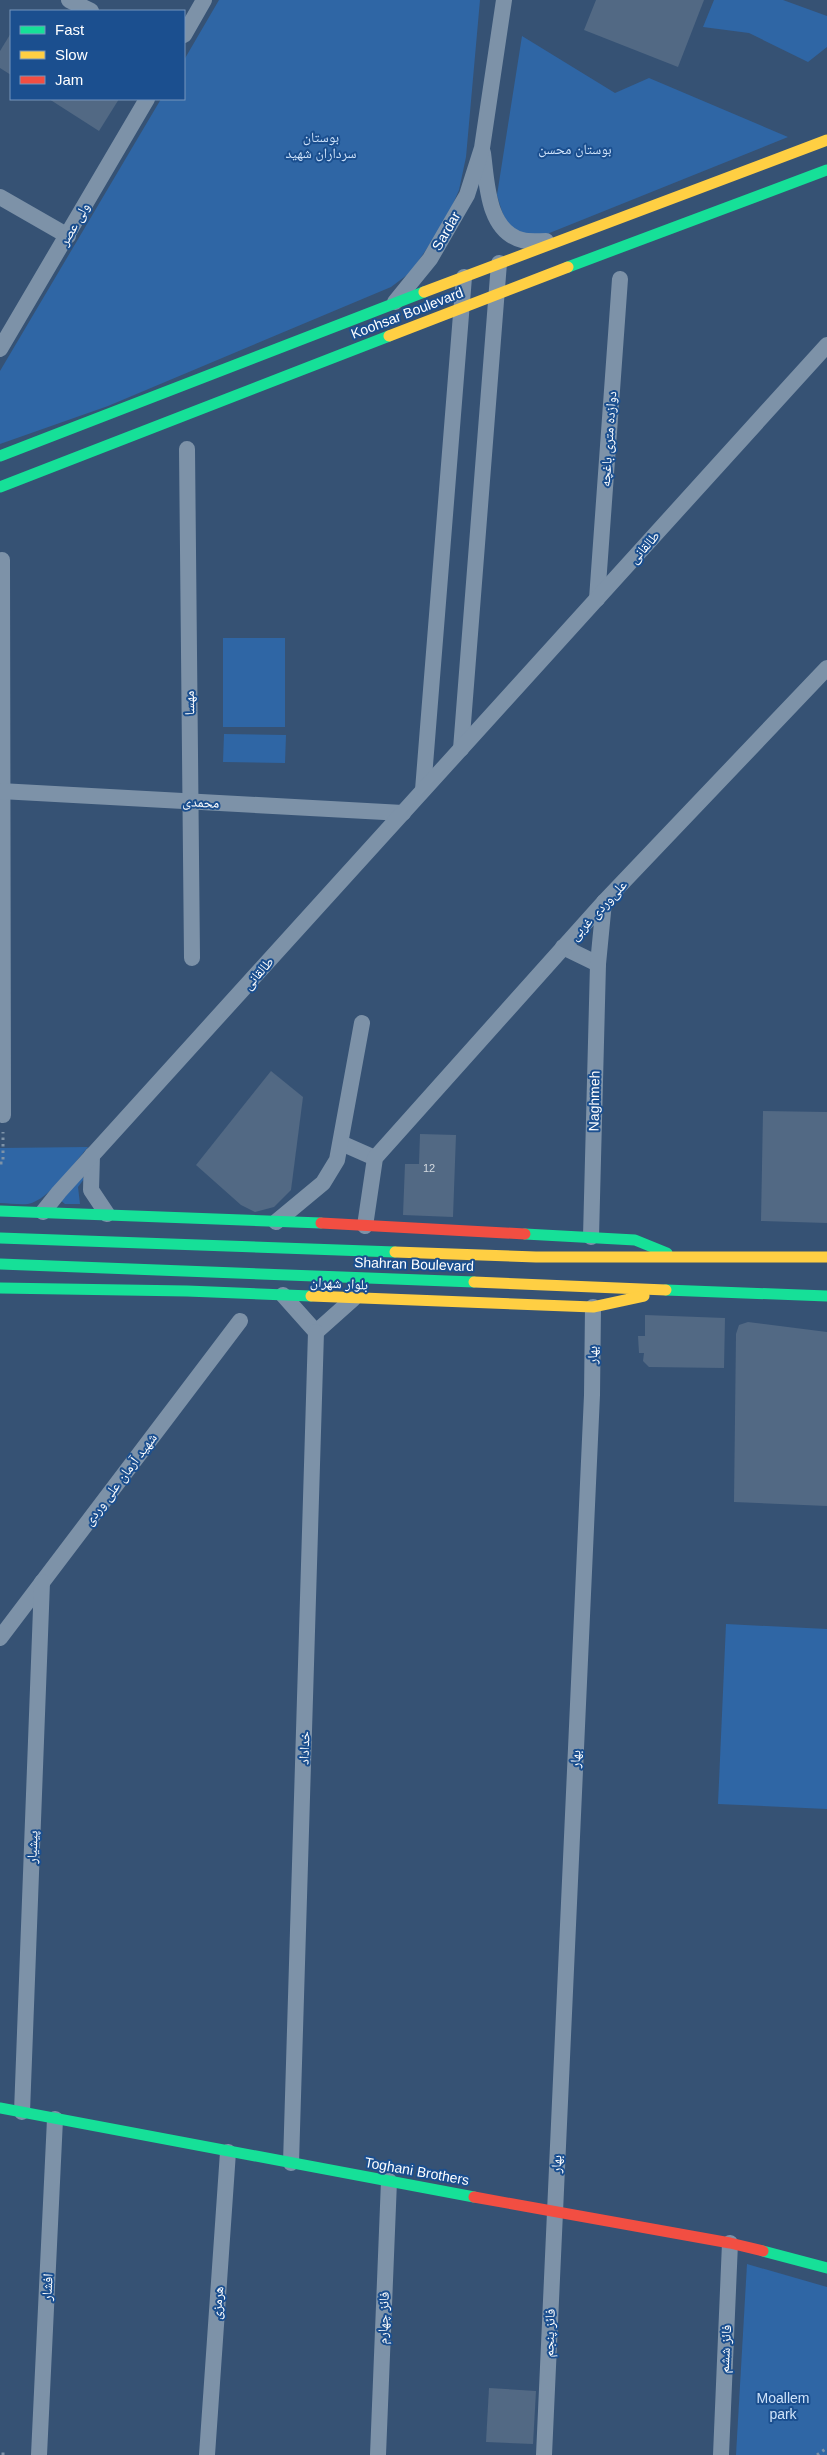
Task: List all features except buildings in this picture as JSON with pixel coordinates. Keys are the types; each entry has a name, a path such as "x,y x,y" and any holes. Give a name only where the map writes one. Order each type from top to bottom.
{"main road":[{"name":"Koohsar Boulevard","path":"3,454 555,241 827,140"},
{"name":"Koohsar Boulevard","path":"0,488 460,309 827,170"},
{"name":"Shahran Boulevard","path":"0,1211 107,1214 591,1237 635,1240 678,1257"},
{"name":"Shahran Boulevard","path":"0,1238 536,1256 827,1257"},
{"name":"Shahran Boulevard","path":"0,1264 827,1296"},
{"name":"بلوار شهران","path":"8,1288 187,1291 594,1307 674,1289"},
{"name":"Toghani Brothers","path":"0,2108 291,2164 730,2243 827,2268"}],"street":[{"path":"69,0 89,10"},
{"path":"185,33 204,0"},
{"name":"Sardar","path":"394,304 430,259 467,195 482,148 504,0"},
{"name":"ولی عصر","path":"0,348 68,236 146,100"},
{"name":"Sardar","path":"482,148 490,197 500,225 512,236 524,240 555,241"},
{"path":"0,197 68,236"},
{"path":"461,749 499,263"},
{"path":"423,790 464,277"},
{"name":"دوازده متری باغچه","path":"597,599 620,279"},
{"name":"طالقانی","path":"43,1212 92,1155 827,345"},
{"name":"مهسا","path":"187,449 192,958"},
{"path":"2,560 3,1115"},
{"name":"علی‌وردی غربی","path":"375,1158 604,902 827,668"},
{"name":"محمدی","path":"1,791 403,813"},
{"name":"Naghmeh","path":"591,1237 598,964 604,902"},
{"path":"563,947 598,964"},
{"path":"276,1222 323,1183 337,1160 362,1023"},
{"path":"341,1144 375,1158 365,1226"},
{"path":"92,1155 91,1190 107,1214"},
{"path":"0,1302 8,1288"},
{"path":"283,1295 312,1327 353,1299"},
{"name":"بهار","path":"554,2211 592,1395 594,1307"},
{"name":"شهید آرمان علی وردی","path":"0,1638 240,1321"},
{"name":"خداداد","path":"291,2164 312,1327"},
{"name":"پیشیار","path":"22,2112 42,1582"},
{"name":"افشار","path":"39,2455 55,2118"},
{"name":"هرمزی","path":"207,2455 228,2152"},
{"name":"فائز چهارم","path":"378,2455 389,2181"},
{"name":"فائز پنجم","path":"544,2455 554,2211"},
{"name":"فائز ششم","path":"720,2455 730,2243"}],"path":[{"path":"0,1163 3,1164 3,1115"},
{"path":"817,2455 827,2448"}],"green space":[{"name":"بوستان سرداران شهید","path":"219,0 480,0 466,157 459,190 446,220 411,272 391,287 108,406 0,444 0,371 160,100 185,100 185,58"},
{"path":"714,0 783,0 827,16 827,47 808,62 749,33 703,27"},
{"name":"بوستان محسن","path":"522,36 615,93 649,78 788,137 542,236 522,233 510,226 506,221 497,195"},
{"path":"223,638 285,638 285,727 223,727"},
{"path":"224,734 286,735 285,763 223,762"},
{"path":"88,1147 61,1180 44,1196 28,1204 0,1203 0,1148"},
{"path":"82,1176 84,1179 78,1187 80,1204 65,1204 60,1200"},
{"path":"726,1624 827,1629 827,1809 718,1804"},
{"name":"Moallem park","path":"747,2264 827,2287 827,2455 736,2455"}],"traffic: fast":[{"path":"568,267 827,170"},
{"path":"0,456 424,292"},
{"path":"0,487 389,336"},
{"path":"0,1211 321,1223"},
{"path":"525,1234 635,1240 667,1253"},
{"path":"0,1238 395,1252"},
{"path":"0,1264 474,1282"},
{"path":"0,1288 187,1291 311,1296"},
{"path":"666,1290 827,1296"},
{"path":"0,2108 474,2197"},
{"path":"763,2251 827,2268"}],"traffic: slow":[{"path":"424,292 827,140"},
{"path":"389,336 568,267"},
{"path":"395,1252 536,1257 827,1257"},
{"path":"474,1282 666,1290"},
{"path":"311,1296 593,1307 644,1296"}],"traffic: jam":[{"path":"321,1223 525,1234"},
{"path":"474,2197 730,2243 763,2251"}]}
